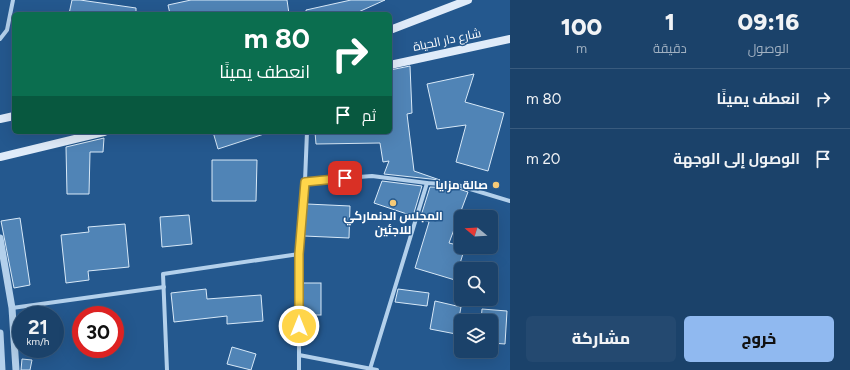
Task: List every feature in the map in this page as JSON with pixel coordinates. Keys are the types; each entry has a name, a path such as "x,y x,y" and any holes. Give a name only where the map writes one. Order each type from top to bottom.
{"main road":[{"name":"شارع دار الحياة","path":"392,29 468,0"},
{"name":"شارع دار الحياة","path":"392,65 510,39"},
{"path":"0,119 12,116"},
{"path":"0,157 96,134"}],"street":[{"path":"0,39 8,30 13,0"},
{"path":"299,370 299,254 305,182 307,134"},
{"path":"305,182 372,176 427,184 457,185 510,201"},
{"path":"370,368 427,184"},
{"path":"0,238 12,308"},
{"path":"168,370 163,274 299,254"},
{"path":"26,306 164,287"},
{"path":"0,333 2,370"},
{"path":"299,355 377,370"},
{"path":"15,358 16,370"}],"building":[{"path":"72,0 136,8 136,12 69,12"},
{"path":"191,0 287,0 289,12 170,12 168,5"},
{"path":"351,0 385,0 358,12 306,12 306,10"},
{"path":"410,66 412,113 407,114 414,171 440,180 384,174 389,161 383,162 380,143 316,144 315,134 392,134 392,70"},
{"path":"474,74 465,102 504,113 488,171 456,162 466,125 437,129 427,84"},
{"path":"214,134 264,134 218,149"},
{"path":"104,138 103,152 90,152 89,194 67,194 66,147"},
{"path":"212,160 257,160 256,201 212,201"},
{"path":"382,181 422,186 413,216 374,203"},
{"path":"430,187 456,188 468,192 461,210 454,210 454,230 449,243 454,244 454,254 463,254 460,262 454,262 454,280 415,268 429,222 420,219"},
{"path":"307,204 350,206 349,238 304,236"},
{"path":"189,215 192,244 162,247 160,217"},
{"path":"20,218 30,285 14,288 1,221"},
{"path":"125,224 129,267 88,271 89,280 66,283 61,235 89,232 88,227"},
{"path":"302,283 321,283 321,315 302,315"},
{"path":"206,289 207,299 261,295 263,321 227,324 227,316 174,322 171,293"},
{"path":"398,289 429,293 427,306 395,302"},
{"path":"435,301 461,307 460,314 454,314 454,334 430,329"},
{"path":"482,309 507,311 505,344 498,344 498,314 482,314"},
{"path":"232,347 256,354 251,370 227,364"},
{"path":"22,359 32,360 30,370 21,370"}],"place":[{"name":"صالة مزايا","path":"496,185"},
{"name":"المجلس الدنماركي للاجئين","path":"393,203"}],"route":[{"path":"299,326 299,254 305,182 345,178"}]}
